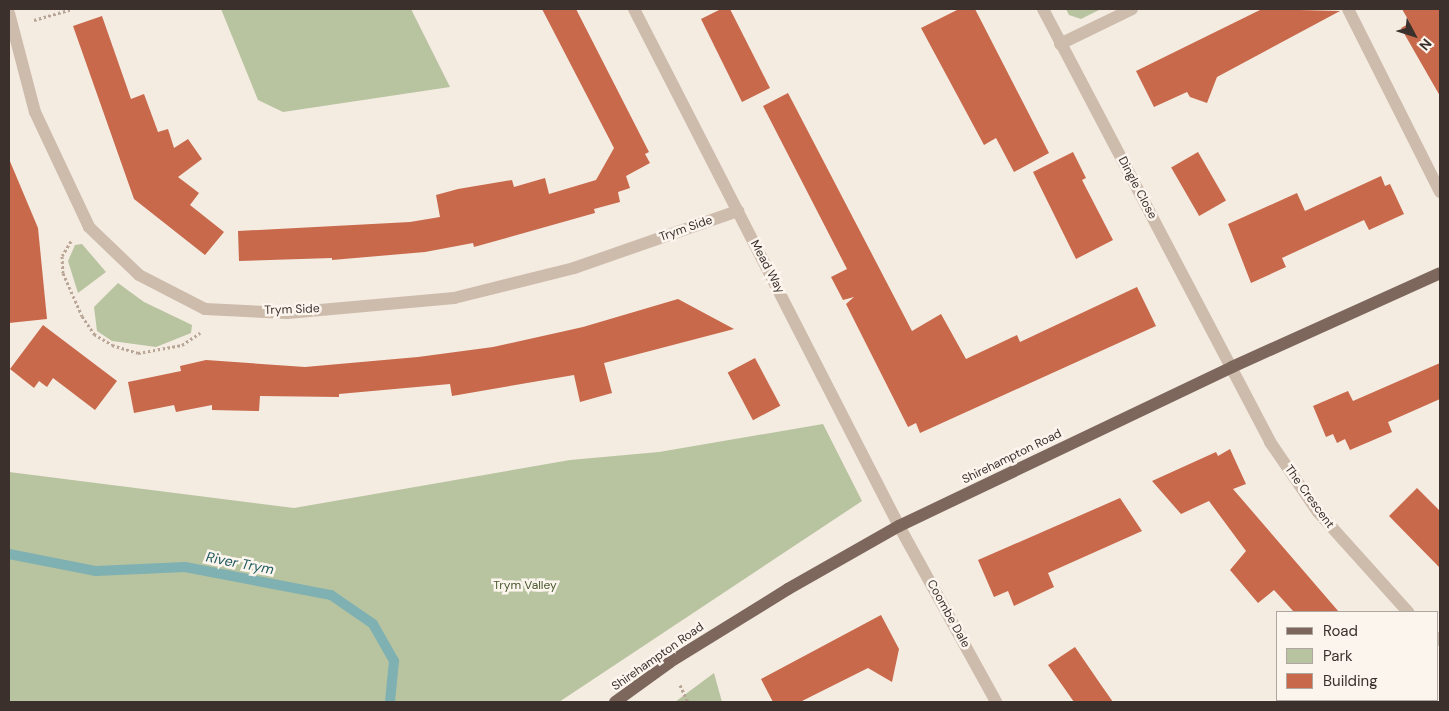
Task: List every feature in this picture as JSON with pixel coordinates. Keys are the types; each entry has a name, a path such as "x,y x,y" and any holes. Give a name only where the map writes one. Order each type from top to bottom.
{"main road":[{"name":"Shirehampton Road","path":"616,702 687,651 788,589 900,526 1232,367 1440,273"}],"street":[{"name":"Mead Way","path":"634,9 900,526"},
{"name":"Dingle Close","path":"1043,9 1232,367"},
{"path":"1060,44 1132,9"},
{"path":"1348,9 1440,192"},
{"name":"Trym Side","path":"9,13 35,112 89,227 138,275 205,308 287,312 454,298 574,268 738,211"},
{"name":"The Crescent","path":"1232,367 1270,442 1318,512 1407,611"},
{"name":"Coombe Dale","path":"900,526 996,702"}],"path":[{"path":"12,26 72,9"},
{"path":"89,227 72,240 62,256 63,273 94,334 112,345 138,353 162,351 199,336 205,308"}],"green space":[{"path":"221,9 411,9 450,87 283,112 258,100"},
{"path":"1066,9 1101,9 1081,19 1069,15"},
{"path":"82,244 106,272 78,293 68,261 75,245"},
{"path":"118,283 144,302 192,325 191,333 156,347 112,341 97,331 94,307"},
{"name":"Trym Valley","path":"823,424 862,501 559,702 9,702 9,472 294,508 570,460 659,452"},
{"path":"714,673 722,702 675,702"}],"building":[{"path":"542,9 576,9 649,152 645,154 650,163 626,176 630,188 618,192 620,202 594,209 595,213 474,247 473,243 425,252 332,260 332,258 239,261 238,231 410,222 440,217 436,195 458,189 512,180 514,187 545,178 549,194 596,180 614,148"},
{"path":"721,9 730,9 770,88 742,102 701,19"},
{"path":"959,9 975,9 1049,153 1014,172 996,138 984,145 921,28"},
{"path":"1262,9 1340,11 1217,77 1207,103 1190,97 1187,92 1154,107 1136,71"},
{"path":"1402,9 1440,9 1440,96 1401,28 1410,23"},
{"path":"102,16 131,99 144,94 158,132 168,129 174,148 188,139 202,159 178,177 199,193 190,205 224,232 205,255 134,199 73,26"},
{"path":"788,93 912,331 941,314 966,359 1017,335 1020,342 1137,287 1156,326 920,433 916,423 908,427 846,304 854,297 843,300 831,277 847,269 763,106"},
{"path":"1073,152 1086,178 1082,180 1113,240 1076,259 1033,172"},
{"path":"1198,152 1226,200 1199,216 1171,168"},
{"path":"9,159 38,228 47,319 9,323"},
{"path":"1381,176 1385,186 1390,184 1404,214 1369,230 1364,220 1282,258 1286,267 1251,283 1228,224 1297,193 1305,211"},
{"path":"678,299 734,329 604,363 612,393 580,402 574,375 452,396 450,384 339,394 339,397 260,396 259,411 212,410 212,405 176,412 174,405 134,413 128,382 181,371 180,366 206,360 305,367 418,357 493,347 583,327"},
{"path":"43,325 117,381 95,410 53,378 47,387 39,381 34,388 10,369"},
{"path":"755,358 780,406 753,420 728,373"},
{"path":"1440,363 1440,399 1388,422 1392,432 1350,450 1345,439 1337,443 1333,434 1326,437 1313,406 1348,391 1353,401"},
{"path":"1230,449 1246,484 1233,489 1338,611 1293,611 1274,590 1258,603 1230,570 1246,551 1209,501 1181,514 1152,481 1216,452 1218,456"},
{"path":"1417,488 1440,511 1440,568 1389,516"},
{"path":"1120,498 1142,531 1048,573 1054,587 1014,606 1008,591 994,597 978,560"},
{"path":"881,615 899,649 892,682 868,668 800,702 773,702 761,679"},
{"path":"1075,647 1113,702 1074,702 1048,665"}],"waterway":[{"name":"River Trym","path":"9,554 96,571 185,567 331,595 373,624 394,661 390,702"}]}
